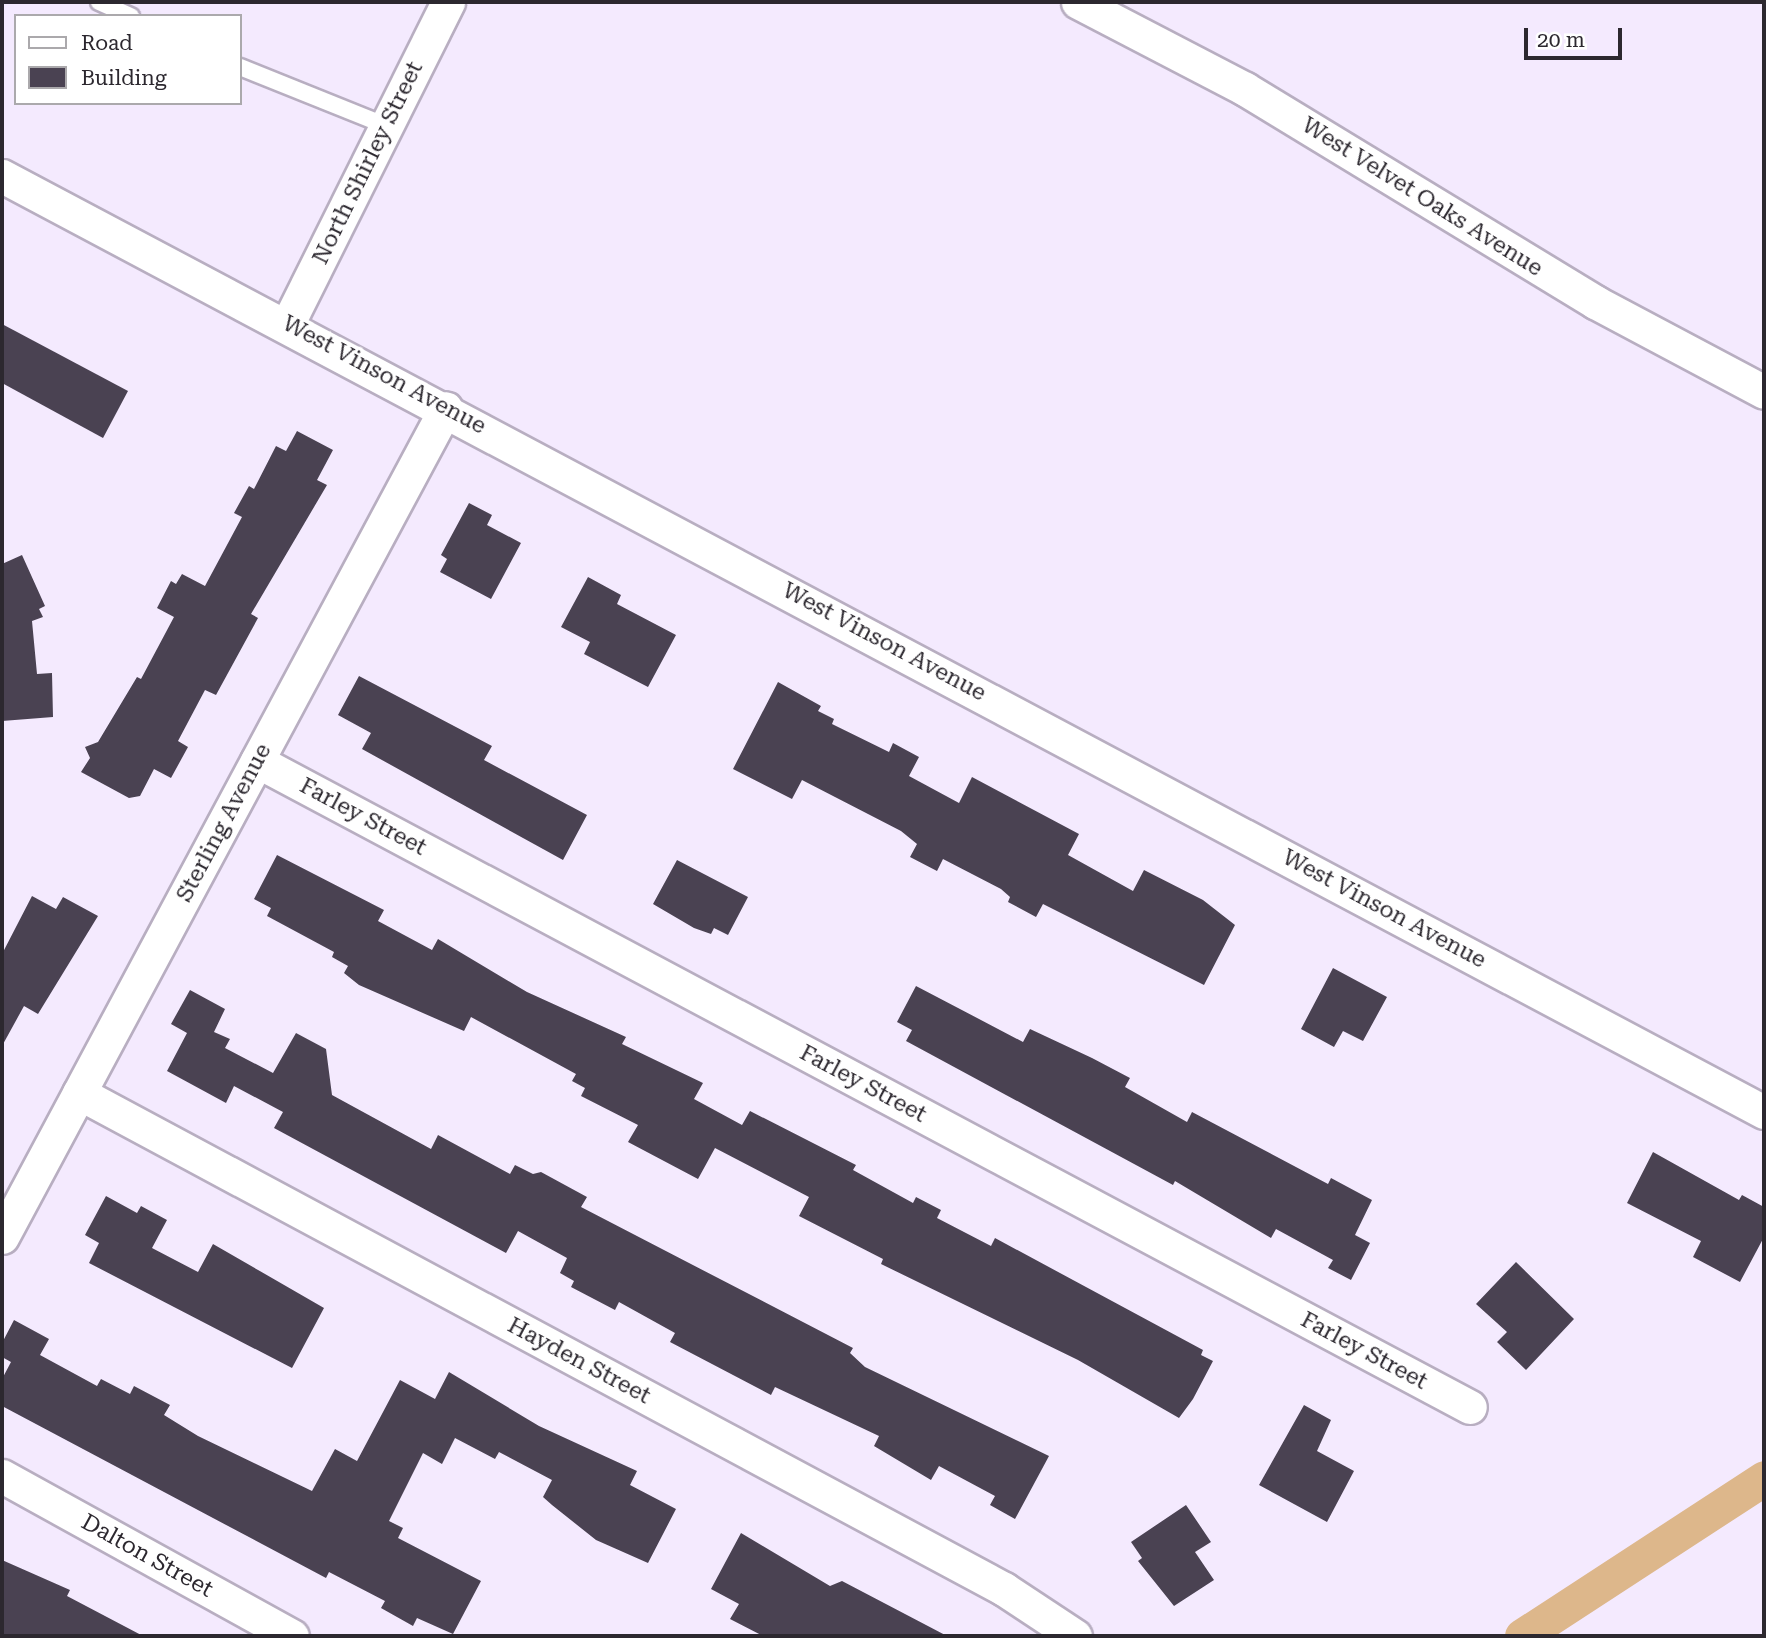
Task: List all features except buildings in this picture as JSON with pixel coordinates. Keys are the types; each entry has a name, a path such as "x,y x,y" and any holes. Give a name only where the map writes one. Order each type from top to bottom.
{"street":[{"name":"North Shirley Street","path":"287,325 448,2"},
{"name":"West Velvet Oaks Avenue","path":"1079,2 1245,89 1595,302 1764,392"},
{"name":"West Vinson Avenue","path":"2,176 446,408 1764,1112"},
{"name":"Sterling Avenue","path":"2,1237 11,1196 79,1093 446,408"},
{"name":"Farley Street","path":"257,761 1470,1407"},
{"name":"Hayden Street","path":"79,1093 1004,1590 1075,1636"},
{"name":"Dalton Street","path":"2,1476 292,1636"}],"lane":[{"path":"99,2 126,14"},
{"path":"242,68 387,126"}],"waterway":[{"path":"1522,1636 1764,1478"}]}
